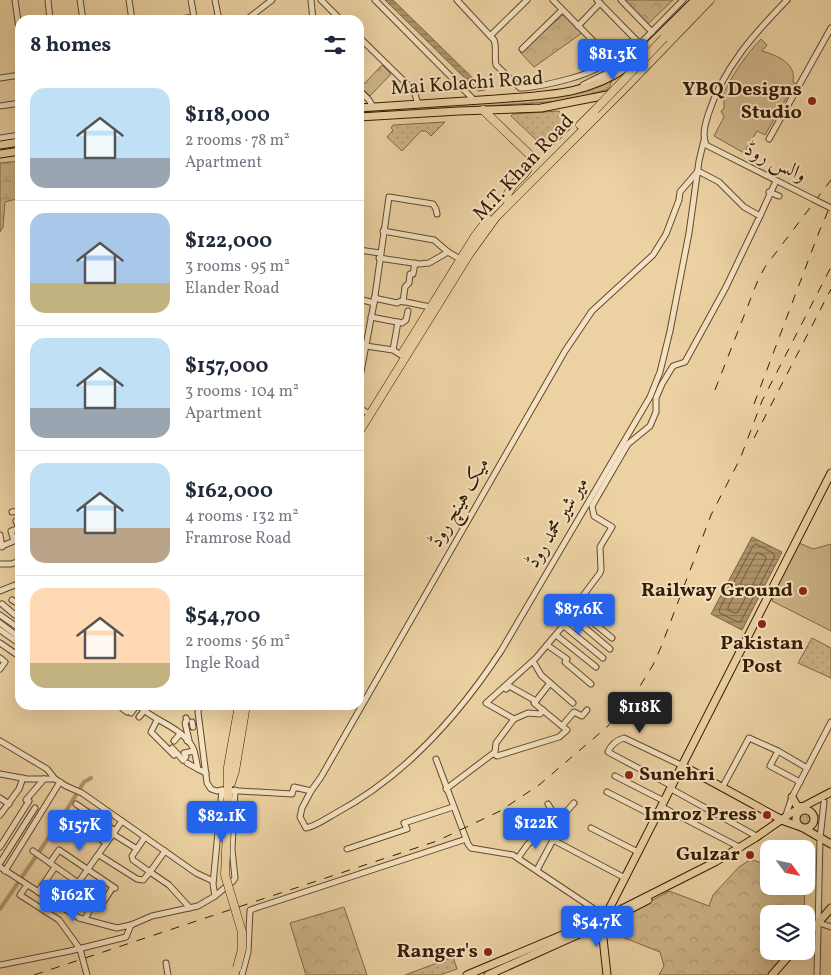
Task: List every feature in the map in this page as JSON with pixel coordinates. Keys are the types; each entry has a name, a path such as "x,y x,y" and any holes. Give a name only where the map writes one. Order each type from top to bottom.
{"highway":[{"name":"M.T. Khan Road","path":"364,424 470,253 496,216 700,0"},
{"name":"M.T. Khan Road","path":"364,406 401,355 475,236 506,199 564,148 710,0"},
{"path":"483,110 530,155 528,169 511,188 506,199"},
{"path":"238,710 228,767 229,790 225,875 242,932 242,948 238,973"},
{"path":"229,790 245,710"}],"main road":[{"name":"Mai Kolachi Road","path":"364,108 566,93 587,87 614,76 627,66 666,23 695,0"},
{"name":"Mai Kolachi Road","path":"364,117 559,106 616,93 626,87"},
{"path":"0,145 15,143"},
{"path":"0,154 15,152"},
{"path":"684,767 831,473"},
{"path":"605,919 831,482"},
{"path":"684,767 831,844"},
{"path":"467,975 488,973 512,965 605,919 740,848 831,792"},
{"path":"792,797 797,806 812,813 814,820 812,825 802,828"},
{"path":"802,809 808,809 831,798"},
{"path":"609,975 605,919 656,816 664,804"},
{"path":"802,809 795,819 802,828"},
{"path":"815,927 831,908"},
{"path":"772,975 785,960"}],"street":[{"path":"15,0 17,15"},
{"path":"48,0 50,15"},
{"path":"80,0 82,15"},
{"path":"129,0 131,15"},
{"path":"191,0 194,15"},
{"path":"215,0 218,15"},
{"path":"252,15 272,0"},
{"path":"311,0 312,15"},
{"path":"321,0 336,15"},
{"path":"375,0 475,101"},
{"path":"456,0 491,36 496,46 496,65 520,88 536,87 567,80 603,66 608,58 553,0"},
{"path":"517,0 522,5"},
{"path":"491,36 527,0"},
{"path":"621,0 652,32"},
{"path":"566,93 609,72 622,62 652,32 666,23 683,0"},
{"name":"میر شیر محمد روڈ","path":"311,791 302,808 300,817 306,828 368,795 422,749 457,711 481,681 500,651 655,386 670,331 689,233 698,171 705,143 703,138 715,94 740,52 787,0"},
{"path":"578,26 598,2 640,44"},
{"path":"522,49 562,10"},
{"path":"769,140 831,28"},
{"path":"364,42 414,91 418,104"},
{"path":"0,78 15,76"},
{"path":"364,96 372,107"},
{"path":"0,106 15,104"},
{"path":"0,138 15,136"},
{"name":"والس روڈ","path":"705,143 831,208"},
{"path":"698,171 719,182 744,207 760,216"},
{"name":"میک ہینچ روڈ","path":"364,702 565,351 592,311 653,255 666,234 679,200 680,192 698,171"},
{"path":"514,719 486,702 533,660 564,626 573,609 600,573 600,547 612,527 594,516 592,506 628,444 650,426 656,412 656,398 662,384 673,366 685,362 726,287 776,180"},
{"path":"769,192 779,196"},
{"path":"364,352 374,301 389,197 433,204 437,214"},
{"path":"383,231 434,240 460,259"},
{"path":"364,251 415,263 429,263 448,252"},
{"path":"403,302 405,287 409,283 410,274 413,274 415,263"},
{"path":"364,300 403,302 430,308"},
{"path":"370,316 402,323 406,320 408,311"},
{"path":"393,350 398,322"},
{"path":"365,346 393,350 401,355"},
{"path":"0,536 1,546 14,541 11,531 15,529"},
{"path":"0,564 15,563"},
{"path":"0,592 15,585"},
{"path":"0,597 2,604 15,614"},
{"path":"573,612 582,616 584,614 612,638"},
{"path":"0,615 15,626"},
{"path":"582,616 578,622 610,649"},
{"path":"10,622 15,618"},
{"path":"0,623 15,636"},
{"path":"564,626 604,658"},
{"path":"0,630 15,638"},
{"path":"7,635 0,643 12,651"},
{"path":"556,635 596,667"},
{"path":"547,645 567,659 565,662 591,684"},
{"path":"0,669 5,662 1,659 12,651 15,646"},
{"path":"533,660 541,675 573,702"},
{"path":"494,754 497,756 560,737 567,730 534,703 550,683"},
{"path":"504,687 506,689 509,686 536,701"},
{"path":"198,769 199,710"},
{"name":"میک ہینچ روڈ","path":"311,791 359,710"},
{"path":"446,789 494,754 496,743 514,719 528,713 540,714 543,710"},
{"path":"562,726 574,712 582,716 587,710"},
{"path":"139,717 144,711 180,734"},
{"path":"157,720 152,732 174,755"},
{"path":"190,731 186,720 206,773 207,784 211,789 217,791 292,794 294,787 311,791"},
{"path":"162,744 190,731 199,722"},
{"path":"784,820 792,797 831,722"},
{"path":"684,767 624,738 617,741 608,752 759,837"},
{"path":"722,788 750,738 778,751 807,768"},
{"path":"0,741 47,769 58,781 82,793 196,872 213,881"},
{"path":"172,748 183,760 186,757 184,753 197,747"},
{"path":"778,751 770,766 800,782"},
{"path":"436,759 453,807 471,848 513,855 597,911 605,919"},
{"path":"187,763 206,773"},
{"path":"0,774 58,781"},
{"path":"615,776 740,848"},
{"path":"0,815 19,789 23,778"},
{"path":"0,846 29,801 26,800 28,796 44,779"},
{"path":"58,781 41,812 3,869 78,918 117,928 131,925 152,916 198,906 215,896 235,878 229,790"},
{"path":"215,896 213,881 229,790"},
{"path":"607,792 656,816"},
{"path":"0,798 9,804"},
{"path":"817,975 820,838 824,802"},
{"path":"518,858 528,844 558,821 574,803"},
{"path":"27,804 41,812"},
{"path":"76,804 136,849"},
{"path":"548,804 558,821"},
{"path":"346,849 407,829 404,823 453,807"},
{"path":"0,863 35,808"},
{"path":"67,816 106,843"},
{"path":"65,908 78,883 122,821"},
{"path":"592,828 638,852"},
{"path":"549,829 553,840 625,878"},
{"path":"145,837 136,849 132,859 168,884 190,908"},
{"path":"238,973 248,952 250,910 466,839"},
{"path":"537,870 553,840"},
{"path":"33,851 97,897 104,901 114,888 59,850 50,863"},
{"path":"98,855 130,876 143,880 164,850"},
{"path":"38,892 55,867"},
{"path":"92,893 101,879"},
{"path":"21,882 20,895 59,920 80,949 87,975"},
{"path":"85,919 97,897"},
{"path":"819,923 831,927"},
{"path":"1,965 80,949 126,937 131,925"},
{"path":"166,963 168,975"}],"green space":[{"path":"625,0 673,0 648,24"},
{"path":"564,14 582,33 534,67 520,52"},
{"path":"761,39 767,45 762,51 779,58 789,65 792,70 793,82 795,83 765,135 757,131 744,153 714,136 724,117 721,111 724,109 724,98 722,97 739,66"},
{"path":"382,65 391,74 370,96 364,90 364,84"},
{"path":"612,80 609,89 566,101 364,114 364,112 573,94"},
{"path":"559,111 572,127 548,151 511,116 513,114"},
{"path":"445,122 431,136 426,131 421,131 402,151 387,137 393,130 391,128 393,125"},
{"path":"15,162 15,199 5,202 3,227 0,232 0,163"},
{"name":"Railway Ground","path":"799,543 813,549 831,544 831,631 772,601 780,580"},
{"path":"812,638 831,648 831,678 798,663"},
{"path":"803,810 822,817 814,819 810,827 802,829 796,822 796,817"},
{"path":"751,859 760,862 760,895 805,895 804,905 760,905 760,960 780,960 768,975 659,975 664,966 660,952 607,931 611,924 669,891 709,906 713,895 739,867"},
{"path":"344,907 367,975 306,975 290,923"},
{"path":"453,957 457,969 440,975 405,975"}],"water":[{"path":"385,0 393,0 485,90 478,91"},
{"path":"752,537 782,552 742,630 711,614"}],"waterway":[{"path":"0,909 84,782 91,778"}],"railway":[{"path":"715,390 758,280 765,267 831,180"},
{"path":"754,404 831,204"},
{"path":"34,975 437,841 500,811 539,785 607,727 632,699 653,665 711,515 740,459 762,401 831,267"},
{"path":"754,438 831,289"}],"place":[{"name":"YBQ Designs Studio","path":"812,101"},
{"name":"Railway Ground","path":"803,591"},
{"name":"Pakistan Post","path":"762,624"},
{"name":"Sunehri","path":"629,775"},
{"name":"Imroz Press","path":"767,815"},
{"name":"Gulzar","path":"750,855"},
{"name":"Ranger's","path":"488,952"}]}
